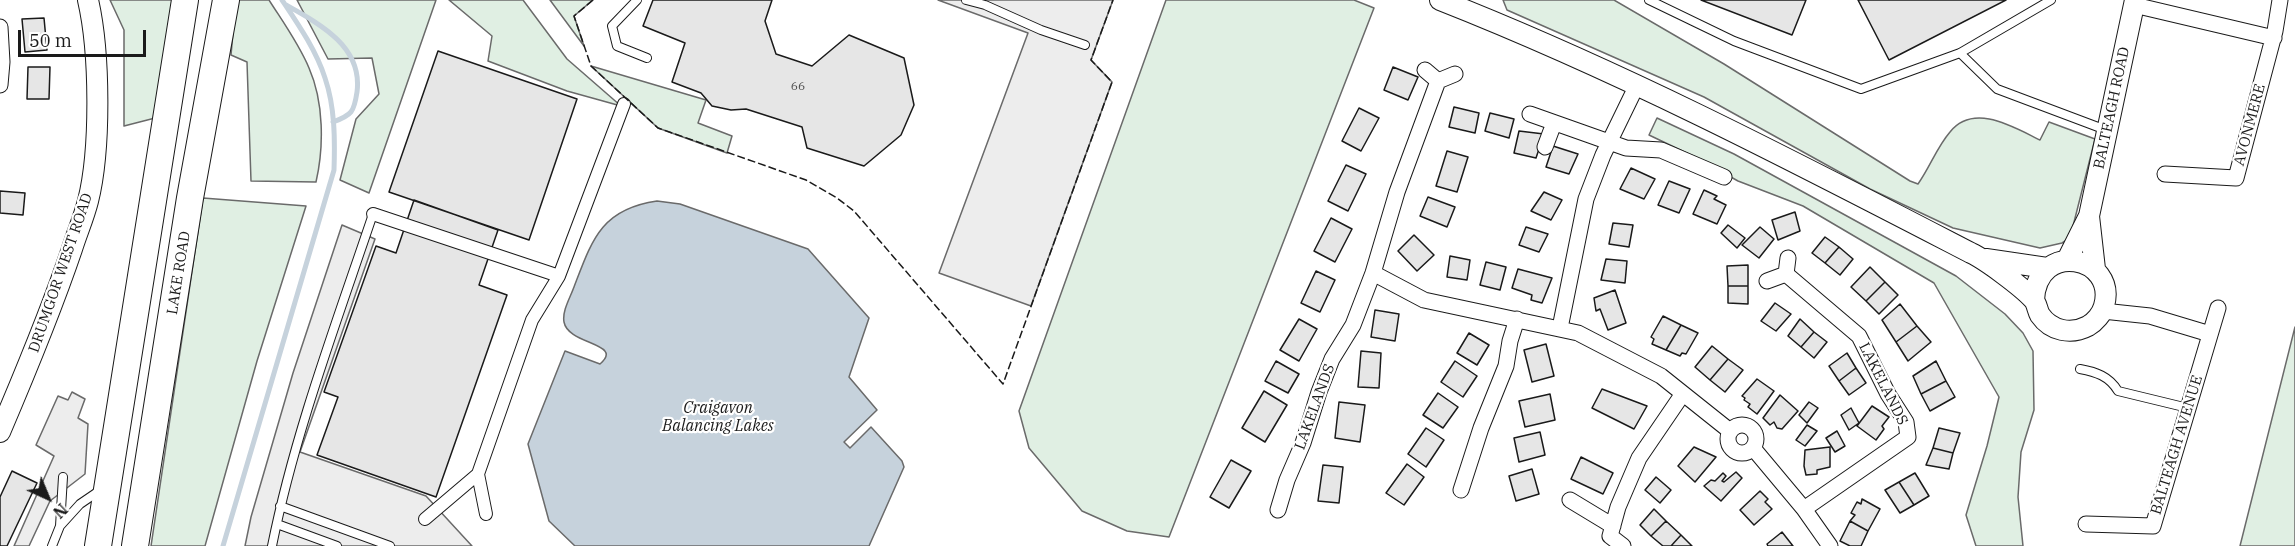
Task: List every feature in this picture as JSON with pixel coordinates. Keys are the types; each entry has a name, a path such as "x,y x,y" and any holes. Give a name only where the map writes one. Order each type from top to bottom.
{"highway":[{"path":"99,546 185,0"},
{"name":"LAKE ROAD","path":"135,546 190,198 226,0"}],"street":[{"name":"DRUMGOR WEST ROAD","path":"0,432 55,298 88,200 95,156 96,79 88,0"},
{"name":"AVONMERE","path":"2165,174 2236,178 2274,38 2280,0"},
{"path":"1452,2 1700,114 1980,258 2034,300"},
{"path":"2135,3 2274,38"},
{"name":"BALTEAGH ROAD","path":"2094,269 2090,216 2135,3"},
{"path":"0,27 2,62 0,85"},
{"path":"1425,70 1438,81 1455,74"},
{"name":"LAKELANDS","path":"1278,510 1332,359 1353,325 1373,273 1397,192 1438,81"},
{"path":"1560,328 1586,199 1609,143 1637,85"},
{"path":"425,519 478,474 532,320 559,276 624,104"},
{"path":"1530,114 1626,148 1661,150 1724,177"},
{"path":"1545,147 1554,123"},
{"path":"373,214 559,276"},
{"name":"BALTEAGH ROAD","path":"2067,260 2090,216"},
{"path":"1767,281 1786,274 1788,258"},
{"path":"1980,258 2047,268"},
{"path":"2067,260 2082,262 2094,269 2101,278 2106,300 2103,311 2093,324 2079,331 2063,331 2049,325 2039,314 2034,300 2035,288 2039,277 2047,268 2056,262 2067,260"},
{"path":"1373,273 1424,300 1578,333 1661,376 1730,431 1728,440 1731,449 1740,453 1753,448 1804,509 1830,546"},
{"name":"LAKELANDS","path":"1786,274 1859,336 1888,394 1906,422 1908,437 1804,509"},
{"name":"BALTEAGH AVENUE","path":"2086,524 2153,526 2218,308"},
{"path":"2103,311 2150,316 2210,334"},
{"path":"1461,490 1481,428 1506,366 1510,341 1517,320"},
{"path":"1623,546 1610,536 1618,507 1639,458 1682,394"},
{"path":"478,474 486,514"},
{"path":"1570,500 1613,526"}],"lane":[{"path":"637,0 612,26 614,39 617,46 647,58"},
{"path":"966,0 985,5 1041,30 1085,45"},
{"path":"1649,0 1734,41 1861,89 1960,53 2051,0"},
{"path":"1960,53 1997,89 2107,130"},
{"path":"272,546 289,471 318,376 373,214"},
{"path":"2080,369 2098,373 2113,383 2118,391 2188,408"},
{"path":"52,546 60,526 63,477"},
{"path":"60,526 80,504 108,485"},
{"path":"280,506 390,546"},
{"path":"277,524 337,546"}],"green space":[{"path":"110,0 177,0 159,117 124,126 124,30"},
{"path":"236,0 269,0 296,42 309,68 318,95 321,125 316,182 251,181 247,62 231,55"},
{"path":"297,0 436,0 369,193 340,180 356,119 379,94 372,58 328,59"},
{"path":"449,0 523,0 567,59 621,106 567,91 488,61 492,36"},
{"path":"550,0 593,0 574,16 584,46"},
{"path":"1166,0 1354,0 1374,8 1169,537 1127,531 1082,511 1029,448 1019,411"},
{"path":"1503,0 1614,0 1724,64 1918,184 1950,132 1960,123 1971,119 1995,120 2040,140 2049,122 2095,139 2070,238 2062,243 2040,248 1953,228 1870,189 1704,97 1507,10"},
{"path":"591,66 706,100 698,123 732,136 727,153 658,128"},
{"path":"1657,118 1734,154 1956,276 2005,314 2023,333 2033,351 2034,410 2021,452 2018,497 2023,546 1976,546 1966,515 1999,397 1934,283 1803,206 1738,181 1649,135"},
{"path":"203,198 306,206 257,361 205,546 151,546"},
{"path":"2295,327 2295,546 2240,546"}],"shaded area":[{"path":"938,0 1113,0 1091,60 1112,82 1031,306 939,273 1028,33"},
{"path":"342,225 375,239 300,452 426,496 472,546 245,546 251,517 293,373"},
{"path":"72,392 85,399 78,418 88,424 85,474 50,501 29,546 14,546 54,456 36,445 58,396 68,400"}],"water":[{"name":"Craigavon Balancing Lakes","path":"657,201 680,204 808,249 869,318 849,377 877,410 844,442 850,448 871,427 902,461 904,467 869,546 575,546 549,521 528,444 565,351 600,364 606,357 601,348 568,330 564,322 565,309 593,241 601,229 623,211"}],"building":[{"path":"653,0 772,0 765,21 776,54 812,66 849,35 904,58 914,105 901,135 864,166 807,148 802,127 746,109 731,110 712,106 701,93 672,82 685,43 643,26"},
{"path":"1701,0 1806,0 1792,35"},
{"path":"1858,0 2006,0 1889,60"},
{"path":"44,18 47,50 25,52 22,19"},
{"path":"438,51 577,99 529,240 389,192"},
{"path":"28,67 50,67 49,99 27,99"},
{"path":"1393,67 1418,77 1408,100 1384,90"},
{"path":"1454,107 1479,113 1475,133 1449,127"},
{"path":"1359,108 1379,118 1361,151 1342,141"},
{"path":"1490,113 1514,119 1509,138 1485,131"},
{"path":"1519,131 1544,134 1536,158 1514,153"},
{"path":"1553,146 1578,154 1569,174 1546,167"},
{"path":"1447,151 1468,157 1457,192 1436,186"},
{"path":"1346,165 1366,174 1348,211 1328,201"},
{"path":"1631,168 1655,179 1644,199 1620,189"},
{"path":"1669,181 1690,189 1679,213 1658,205"},
{"path":"1704,190 1717,196 1714,199 1726,205 1717,224 1693,214"},
{"path":"0,191 25,193 23,215 0,213"},
{"path":"1544,192 1562,200 1551,220 1531,211"},
{"path":"1428,197 1455,207 1447,227 1420,216"},
{"path":"414,200 498,230 479,285 507,295 436,497 317,455 338,397 324,392 376,246 396,253"},
{"path":"1795,212 1800,231 1778,240 1772,220"},
{"path":"1331,218 1352,229 1335,262 1314,251"},
{"path":"1613,223 1633,225 1629,247 1609,244"},
{"path":"1728,225 1745,238 1737,248 1721,233"},
{"path":"1526,227 1548,234 1539,252 1519,245"},
{"path":"1760,227 1774,239 1759,258 1742,245"},
{"path":"1414,235 1434,255 1417,271 1398,251"},
{"path":"1825,237 1839,247 1825,263 1812,253"},
{"path":"1839,247 1853,259 1840,275 1825,263"},
{"path":"1450,256 1470,260 1467,280 1447,277"},
{"path":"1606,259 1627,261 1625,283 1601,280"},
{"path":"1486,262 1506,267 1500,290 1480,285"},
{"path":"1748,265 1748,286 1728,286 1727,266"},
{"path":"1870,267 1885,282 1866,301 1851,287"},
{"path":"1518,269 1552,278 1542,303 1531,300 1532,295 1512,288"},
{"path":"1316,271 1335,280 1320,312 1301,303"},
{"path":"1885,282 1898,295 1879,314 1866,301"},
{"path":"1728,286 1748,286 1748,304 1728,303"},
{"path":"1615,290 1626,323 1608,330 1600,309 1596,311 1594,298"},
{"path":"1775,303 1791,314 1776,331 1761,321"},
{"path":"1900,304 1917,326 1896,342 1882,320"},
{"path":"1375,310 1399,314 1395,341 1371,337"},
{"path":"1663,316 1681,325 1666,350 1652,344 1654,339 1651,337"},
{"path":"1299,319 1317,329 1299,361 1280,350"},
{"path":"1800,319 1814,332 1801,347 1788,336"},
{"path":"1681,325 1698,333 1686,354 1682,353 1680,356 1666,350"},
{"path":"1917,326 1931,342 1908,361 1896,342"},
{"path":"1814,332 1827,342 1814,358 1801,347"},
{"path":"1469,333 1489,345 1477,365 1457,353"},
{"path":"1546,344 1554,376 1532,382 1524,350"},
{"path":"1712,346 1728,359 1710,380 1695,367"},
{"path":"1361,351 1381,353 1379,388 1358,387"},
{"path":"1847,353 1856,368 1839,381 1829,366"},
{"path":"1728,359 1743,370 1725,392 1710,380"},
{"path":"1276,361 1299,374 1288,393 1265,381"},
{"path":"1455,361 1477,376 1463,397 1441,382"},
{"path":"1936,361 1946,381 1921,394 1913,376"},
{"path":"1856,368 1866,383 1849,395 1839,381"},
{"path":"1757,379 1774,391 1757,414 1748,407 1750,404 1742,396"},
{"path":"1946,381 1955,397 1930,411 1921,394"},
{"path":"1602,389 1647,406 1634,429 1592,408"},
{"path":"1264,391 1287,405 1265,442 1242,428"},
{"path":"1438,393 1458,407 1443,428 1423,415"},
{"path":"1550,394 1555,420 1525,427 1519,401"},
{"path":"1780,395 1798,411 1782,429 1777,428 1774,422 1770,425 1763,418"},
{"path":"1339,402 1365,405 1360,442 1335,438"},
{"path":"1809,402 1818,408 1807,423 1799,415"},
{"path":"1872,406 1889,417 1876,440 1857,426"},
{"path":"1851,408 1859,423 1849,430 1841,415"},
{"path":"1807,425 1817,431 1805,446 1796,440"},
{"path":"1426,428 1444,440 1426,467 1408,454"},
{"path":"1939,428 1960,433 1953,453 1933,448"},
{"path":"1837,431 1845,446 1835,452 1826,438"},
{"path":"1540,432 1545,455 1519,462 1514,438"},
{"path":"1694,447 1716,457 1695,482 1678,466"},
{"path":"1830,447 1830,467 1817,470 1817,474 1806,475 1805,450"},
{"path":"1933,448 1953,453 1949,469 1926,465"},
{"path":"1581,457 1613,473 1603,494 1571,479"},
{"path":"1231,460 1251,471 1229,508 1210,497"},
{"path":"1407,464 1424,477 1404,505 1386,493"},
{"path":"1323,465 1343,467 1339,503 1318,501"},
{"path":"1532,469 1539,494 1516,501 1509,476"},
{"path":"12,471 37,483 7,546 0,546 0,497"},
{"path":"1736,472 1742,478 1721,501 1704,486 1711,480 1715,481 1723,473 1726,476 1722,481 1724,482"},
{"path":"1915,473 1929,496 1914,505 1899,482"},
{"path":"1656,477 1671,490 1660,503 1645,490"},
{"path":"1899,482 1914,505 1900,513 1885,490"},
{"path":"1760,491 1768,499 1765,502 1772,509 1754,525 1740,510"},
{"path":"1862,499 1880,509 1868,531 1850,521 1855,515 1851,513 1857,502 1861,504"},
{"path":"1654,509 1666,521 1651,536 1640,525"},
{"path":"1666,521 1681,535 1671,546 1663,546 1651,536"},
{"path":"1850,521 1868,531 1861,546 1850,546 1840,541"},
{"path":"1782,532 1793,546 1768,546 1767,544"},
{"path":"1681,535 1692,546 1671,546"}],"waterway":[{"path":"223,546 334,170 333,112 325,78 312,47 282,0"},
{"path":"286,5 325,29 346,50 353,62 357,76 355,104 348,115 333,122"}],"fence":[{"path":"593,0 574,16 591,66 658,128 806,180 854,211 1003,384 1112,82 1091,60 1113,0"}]}
